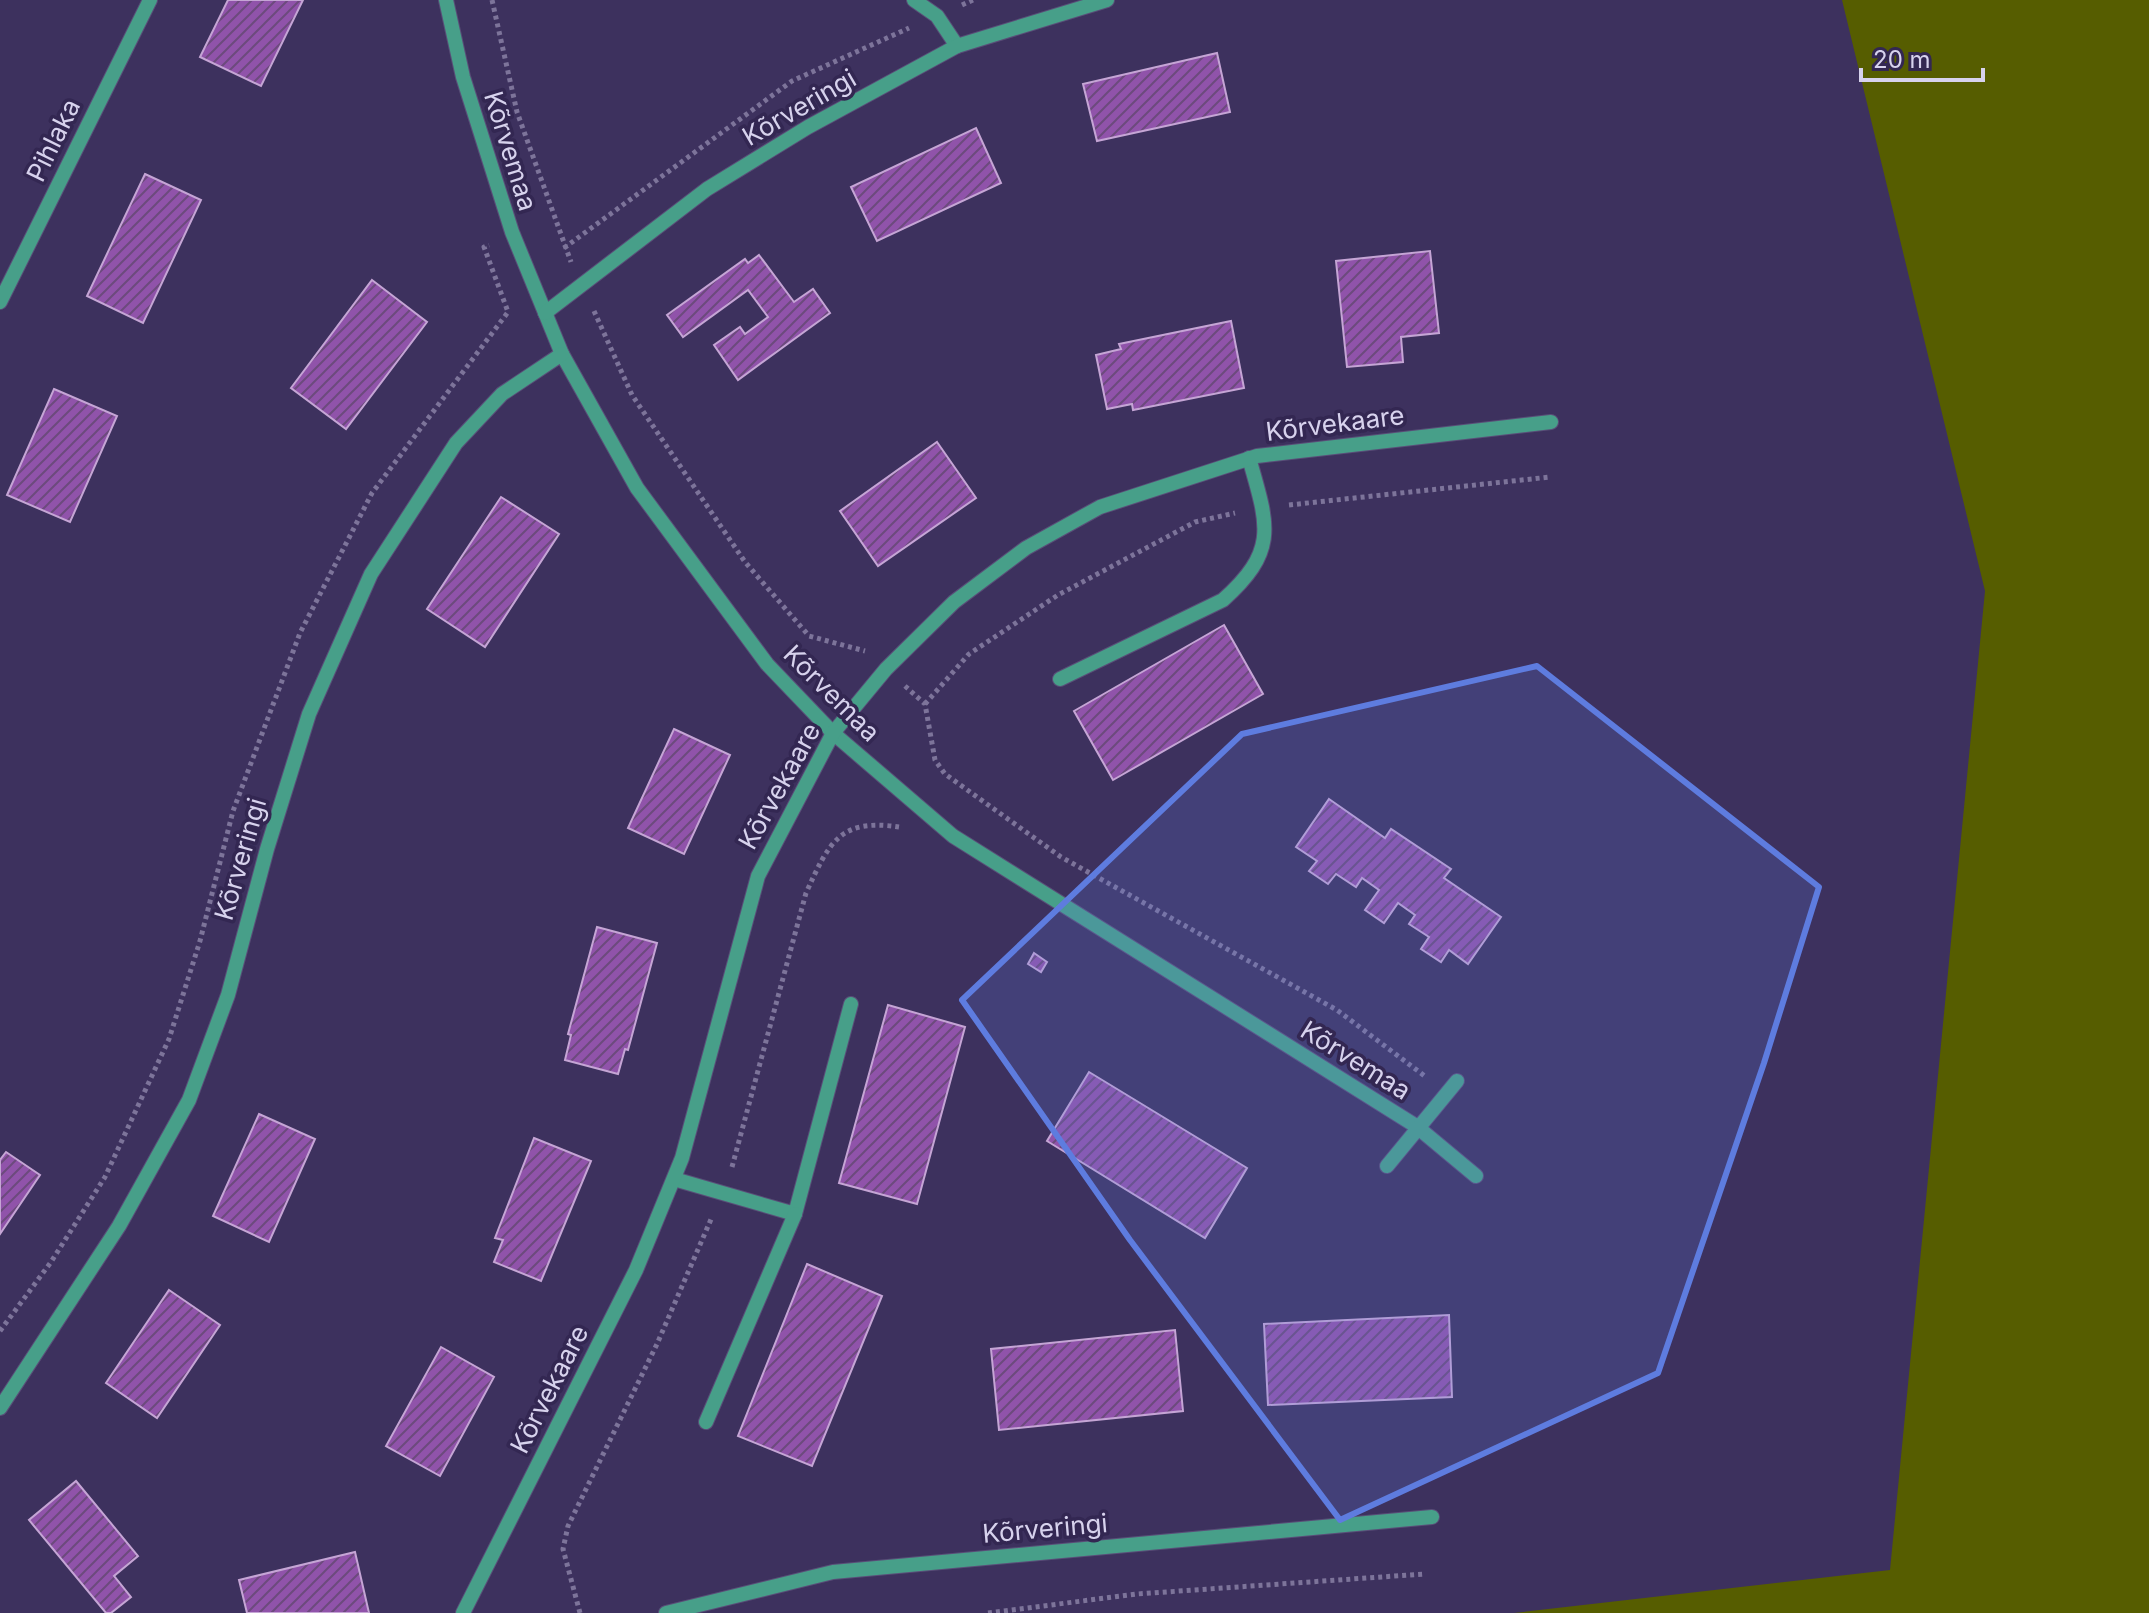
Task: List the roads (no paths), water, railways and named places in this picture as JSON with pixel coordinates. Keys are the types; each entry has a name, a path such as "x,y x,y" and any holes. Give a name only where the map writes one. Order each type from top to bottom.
{"street":[{"name":"Pihlaka","path":"0,302 150,0"},
{"name":"Kõrvemaa","path":"446,0 463,77 512,232 562,354 637,488 767,664 833,733 953,836 1416,1126 1476,1176"},
{"path":"914,0 937,16 957,46"},
{"name":"Kõrveringi","path":"545,313 707,189 808,127 957,46 1107,0"},
{"name":"Kõrveringi","path":"0,1408 119,1226 189,1100 228,995 267,849 309,714 371,574 456,443 502,394 562,354"},
{"name":"Kõrvekaare","path":"463,1613 636,1270 674,1179 758,876 833,733 886,669 954,602 1026,548 1100,507 1249,458 1551,422"},
{"path":"1060,679 1223,600 1245,580 1265,546 1263,507 1249,458"},
{"path":"706,1422 795,1214 851,1004"},
{"path":"1387,1166 1451,1086"},
{"path":"674,1179 795,1214"},
{"name":"Kõrveringi","path":"666,1613 833,1572 1432,1517"}]}
